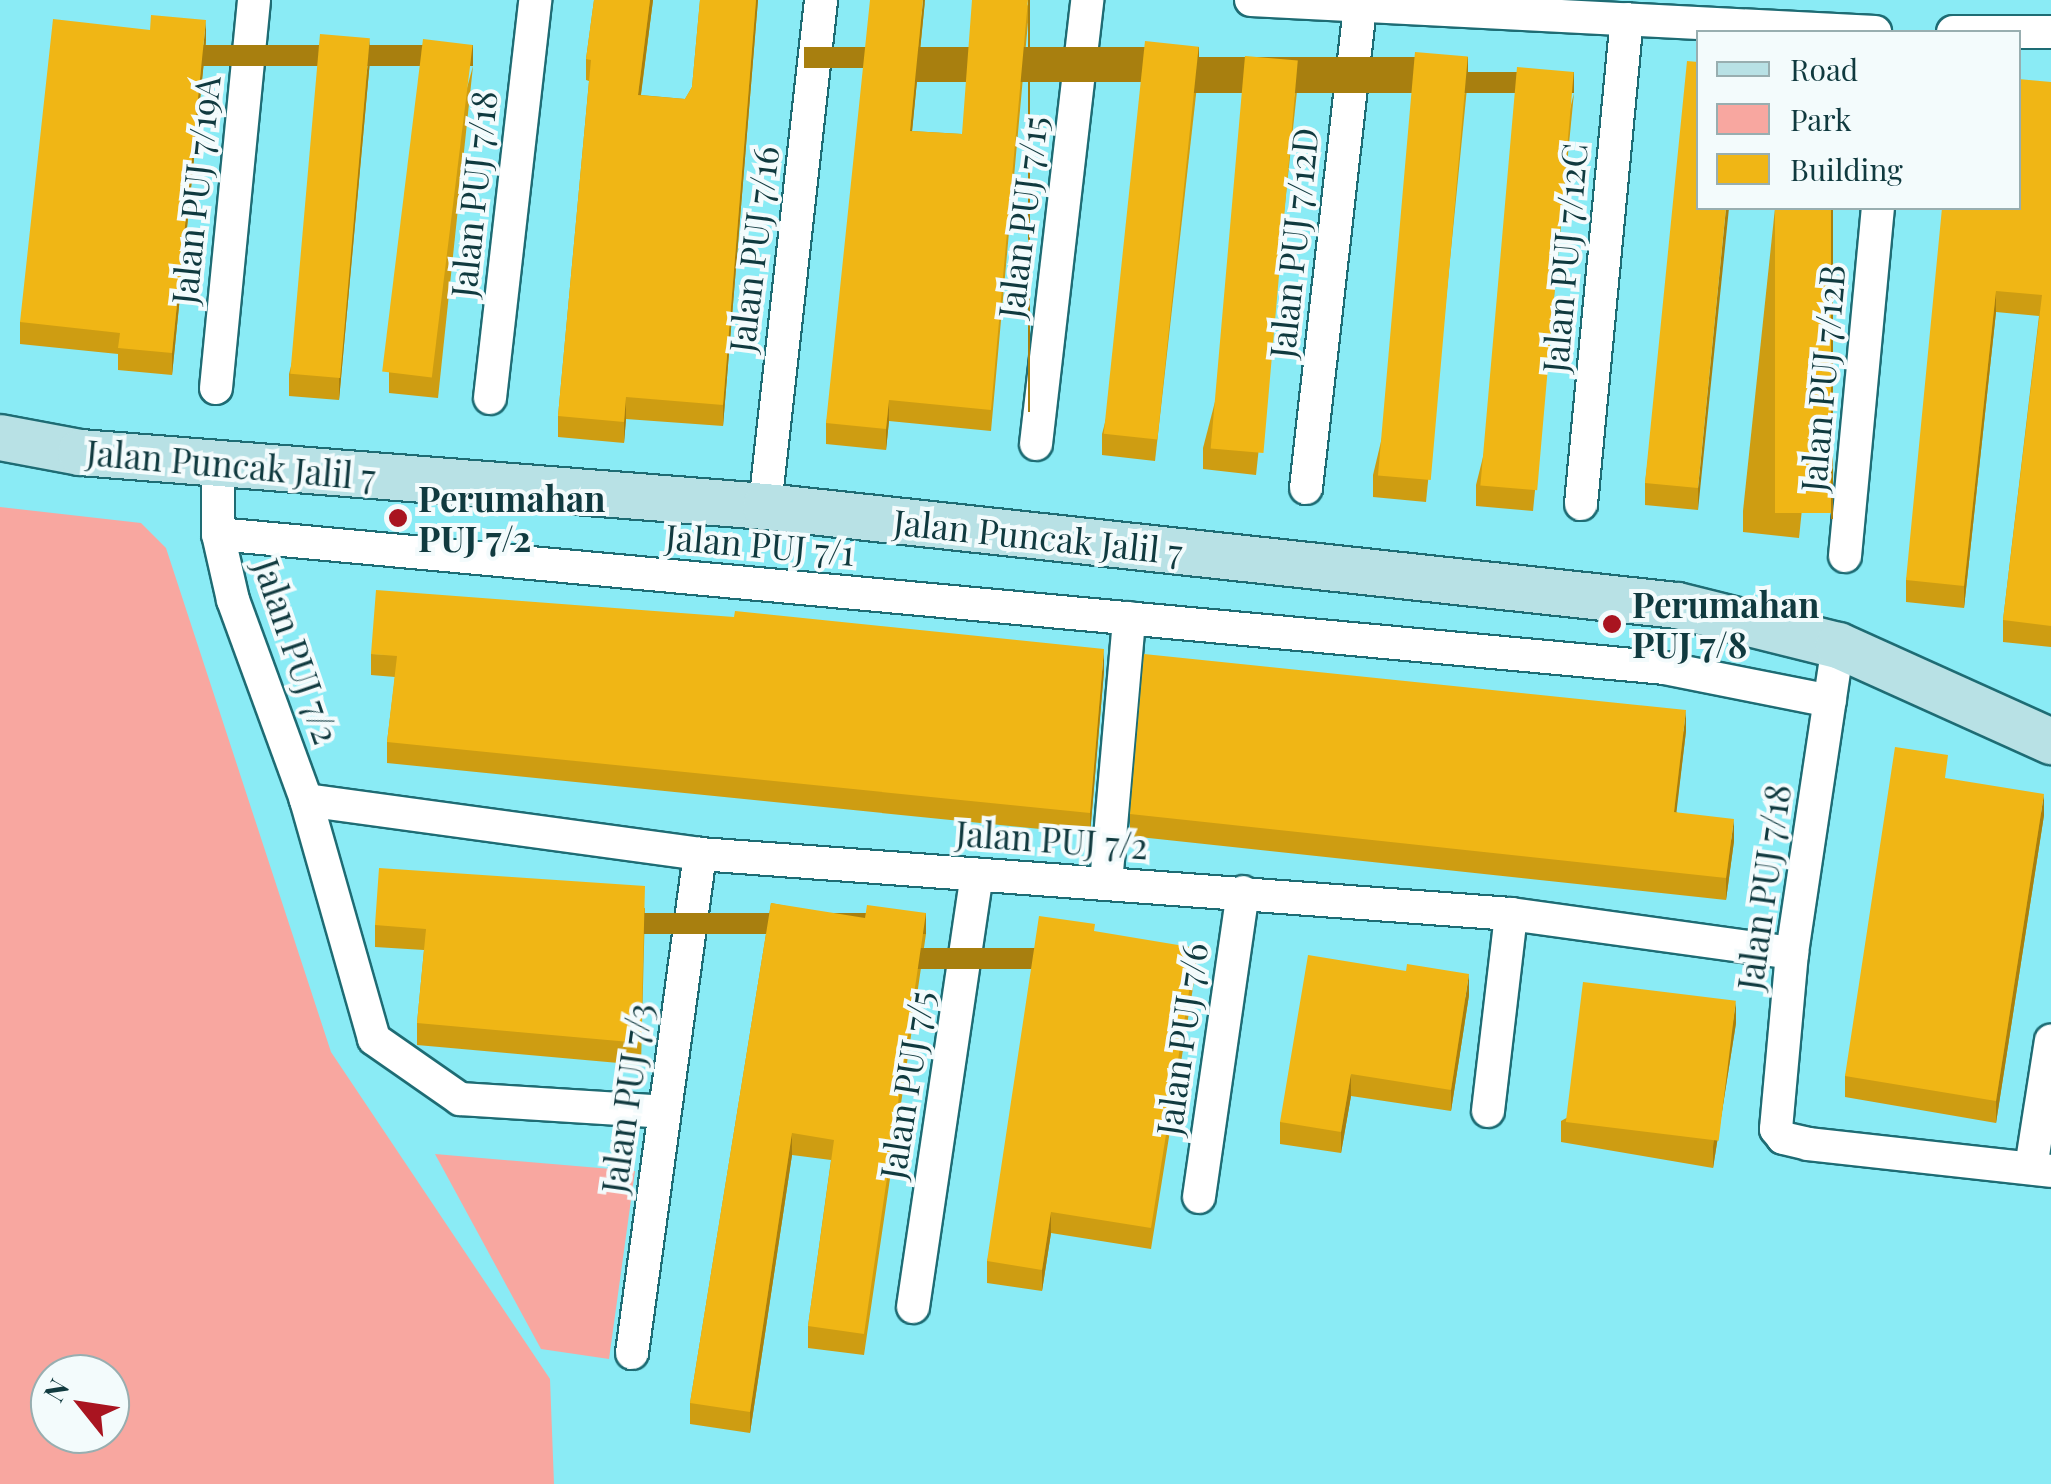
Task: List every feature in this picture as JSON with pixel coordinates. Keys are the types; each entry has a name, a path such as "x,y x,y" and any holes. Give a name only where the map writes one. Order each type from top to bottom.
{"street":[{"name":"Jalan PUJ 7/19A","path":"216,388 254,0"},
{"name":"Jalan PUJ 7/18","path":"490,398 535,0"},
{"name":"Jalan PUJ 7/16","path":"764,506 822,0"},
{"name":"Jalan PUJ 7/15","path":"1036,444 1087,0"},
{"path":"1251,0 1837,30"},
{"name":"Jalan PUJ 7/12D","path":"1306,488 1360,7"},
{"name":"Jalan PUJ 7/12C","path":"1580,504 1627,19"},
{"path":"2021,32 2051,32"},
{"name":"Jalan PUJ 7/12B","path":"1845,556 1878,210"},
{"name":"Jalan Puncak Jalil 7","path":"0,437 218,466 764,506 1677,606 1838,645 2051,741"},
{"name":"Jalan PUJ 7/2","path":"218,466 218,534 232,600 306,800 374,1039 460,1099 664,1112"},
{"name":"Jalan PUJ 7/1","path":"218,534 1664,668 1830,701"},
{"path":"1106,883 1129,618"},
{"name":"Jalan PUJ 7/18","path":"1838,645 1792,954 1776,1129 1784,1138 2041,1170"},
{"name":"Jalan PUJ 7/2","path":"306,800 700,854 1511,914 1792,954"},
{"name":"Jalan PUJ 7/3","path":"632,1353 700,854"},
{"name":"Jalan PUJ 7/5","path":"913,1307 978,875"},
{"name":"Jalan PUJ 7/6","path":"1198,1198 1243,892"},
{"path":"1488,1111 1511,914"},
{"path":"2041,1170 2051,1040"}],"green space":[{"path":"0,507 141,523 166,548 331,1052 550,1379 554,1484 0,1484"},
{"path":"435,1154 635,1171 609,1359 541,1349"}],"building":[{"path":"594,0 650,0 638,95 685,99 692,87 700,0 756,0 723,405 626,397 624,422 558,416"},
{"path":"870,0 923,0 910,131 962,134 972,0 1028,0 991,410 889,400 886,429 826,423"},
{"path":"151,15 206,20 172,353 118,348 120,333 20,322 53,19 150,30"},
{"path":"320,34 370,38 340,378 290,374"},
{"path":"423,39 473,45 432,378 382,372"},
{"path":"1145,41 1199,47 1157,439 1104,434"},
{"path":"1415,52 1468,57 1431,480 1378,475"},
{"path":"1245,56 1298,61 1263,453 1211,449"},
{"path":"1687,61 1696,62 1696,210 1726,210 1698,488 1645,483"},
{"path":"1517,67 1574,72 1537,490 1480,485"},
{"path":"2021,79 2051,82 2051,626 2003,620 2042,295 1996,291 1964,586 1906,580 1942,210 2021,210"},
{"path":"1775,210 1831,210 1831,513 1775,513"},
{"path":"376,590 734,617 735,611 1104,649 1090,813 387,742 397,656 371,654"},
{"path":"1144,654 1686,710 1674,812 1734,819 1726,878 1130,814"},
{"path":"1895,747 1948,755 1945,778 2044,794 1996,1101 1845,1076"},
{"path":"379,868 645,886 641,1043 417,1023 426,929 375,925"},
{"path":"771,903 865,918 867,905 926,913 864,1334 808,1326 834,1140 792,1133 750,1412 690,1403"},
{"path":"1039,916 1095,924 1094,931 1196,948 1151,1228 1051,1212 1042,1270 987,1261"},
{"path":"1308,955 1406,971 1407,964 1469,974 1451,1090 1351,1074 1341,1132 1280,1122"},
{"path":"1583,982 1736,1001 1719,1141 1566,1122"}],"place":[{"name":"Perumahan PUJ 7/2","path":"398,518"},
{"name":"Perumahan PUJ 7/8","path":"1612,624"}]}
